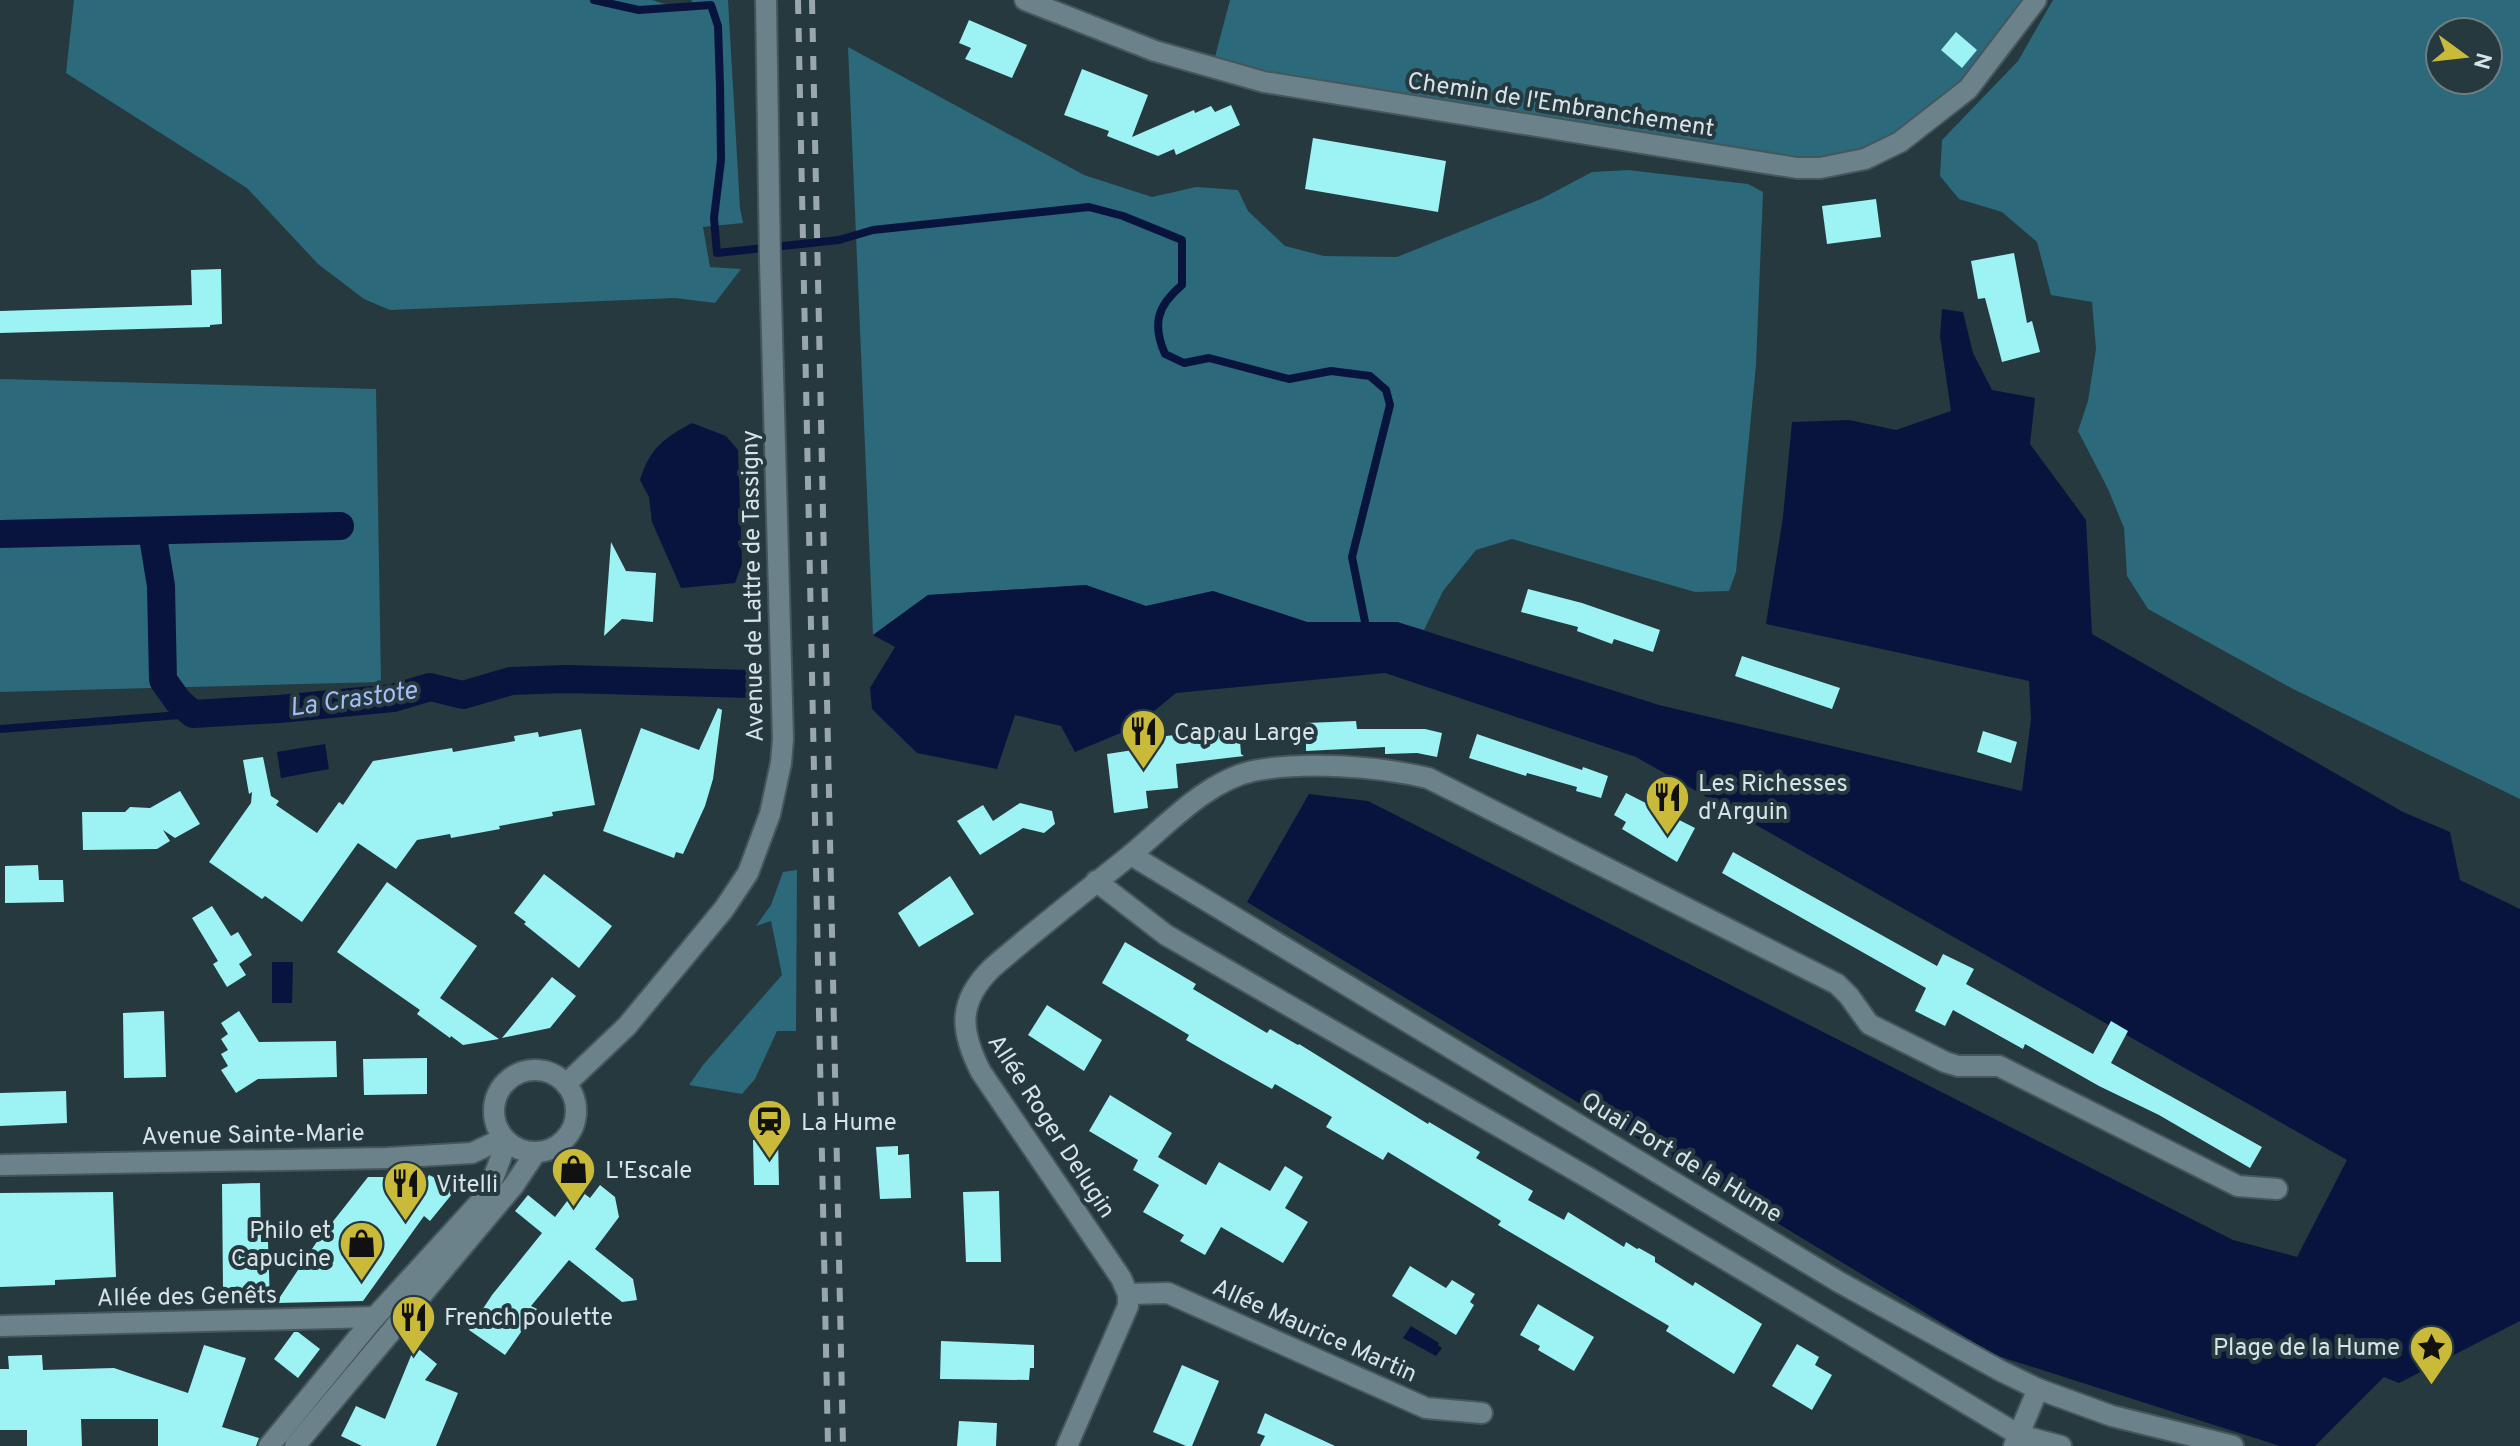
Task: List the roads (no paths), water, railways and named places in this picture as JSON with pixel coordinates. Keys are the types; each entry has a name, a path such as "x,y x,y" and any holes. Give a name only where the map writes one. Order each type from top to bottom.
{"street":[{"name":"Avenue de Lattre de Tassigny","path":"566,1084 627,1026 724,909 748,873 770,814 781,763 783,739 769,237 766,0"},
{"name":"Chemin de l'Embranchement","path":"1025,0 1155,51 1264,82 1797,168 1820,168 1865,159 1886,151 1940,112 1968,89 2036,0"},
{"name":"Allée Roger Delugin","path":"1128,1294 1121,1278 981,1072 965,1038 968,1001 982,978 1096,881 1205,794 1228,780 1253,771 1304,767 1358,768 1394,770 1428,778 1837,984 1869,1024 1945,1062 1958,1066 1999,1066 2238,1186 2277,1189"},
{"name":"Quai Port de la Hume","path":"1137,849 1839,1282 2038,1389 2112,1416 2233,1446"},
{"path":"1096,881 1166,935 1594,1181 2016,1441 2061,1446"},
{"path":"535,1070 551,1073 566,1084 575,1106 573,1126 560,1143 536,1152 525,1151 506,1140 497,1127 494,1113 502,1086 512,1077 535,1070"},
{"path":"269,1446 375,1317 481,1201 494,1176 506,1140"},
{"name":"Avenue Sainte-Marie","path":"0,1165 458,1154 472,1153 506,1140"},
{"path":"295,1446 514,1185 536,1152"},
{"name":"Allée Maurice Martin","path":"1128,1294 1168,1293 1426,1408 1482,1413"},
{"path":"1067,1446 1128,1306 1128,1294"},
{"name":"Allée des Genêts","path":"0,1326 375,1317"},
{"path":"2016,1441 2038,1389"}],"waterway":[{"path":"594,0 639,10 711,5 718,26 720,86 721,160 714,218 717,253 839,240 873,230 1089,207 1123,216 1182,240 1182,285 1167,300 1159,316 1159,334 1165,354 1184,363 1209,358 1289,379 1331,371 1370,376 1386,390 1390,405 1352,557 1365,622"},
{"path":"0,534 340,526"},
{"name":"La Crastote","path":"152,531 161,586 163,680 178,701 193,714 393,698 430,687 463,695 511,681 566,679 751,684"},
{"name":"La Crastote","path":"0,729 193,714"}],"railway":[{"path":"798,0 828,1446"},
{"path":"812,0 843,1446"}],"place":[{"name":"Cap au Large","path":"1143,771"},
{"name":"Les Richesses d'Arguin","path":"1667,836"},
{"name":"La Hume","path":"770,1161"},
{"name":"L'Escale","path":"574,1209"},
{"name":"Vitelli","path":"405,1223"},
{"name":"Philo et Capucine","path":"362,1283"},
{"name":"French poulette","path":"413,1356"},
{"name":"Plage de la Hume","path":"2431,1386"}]}
